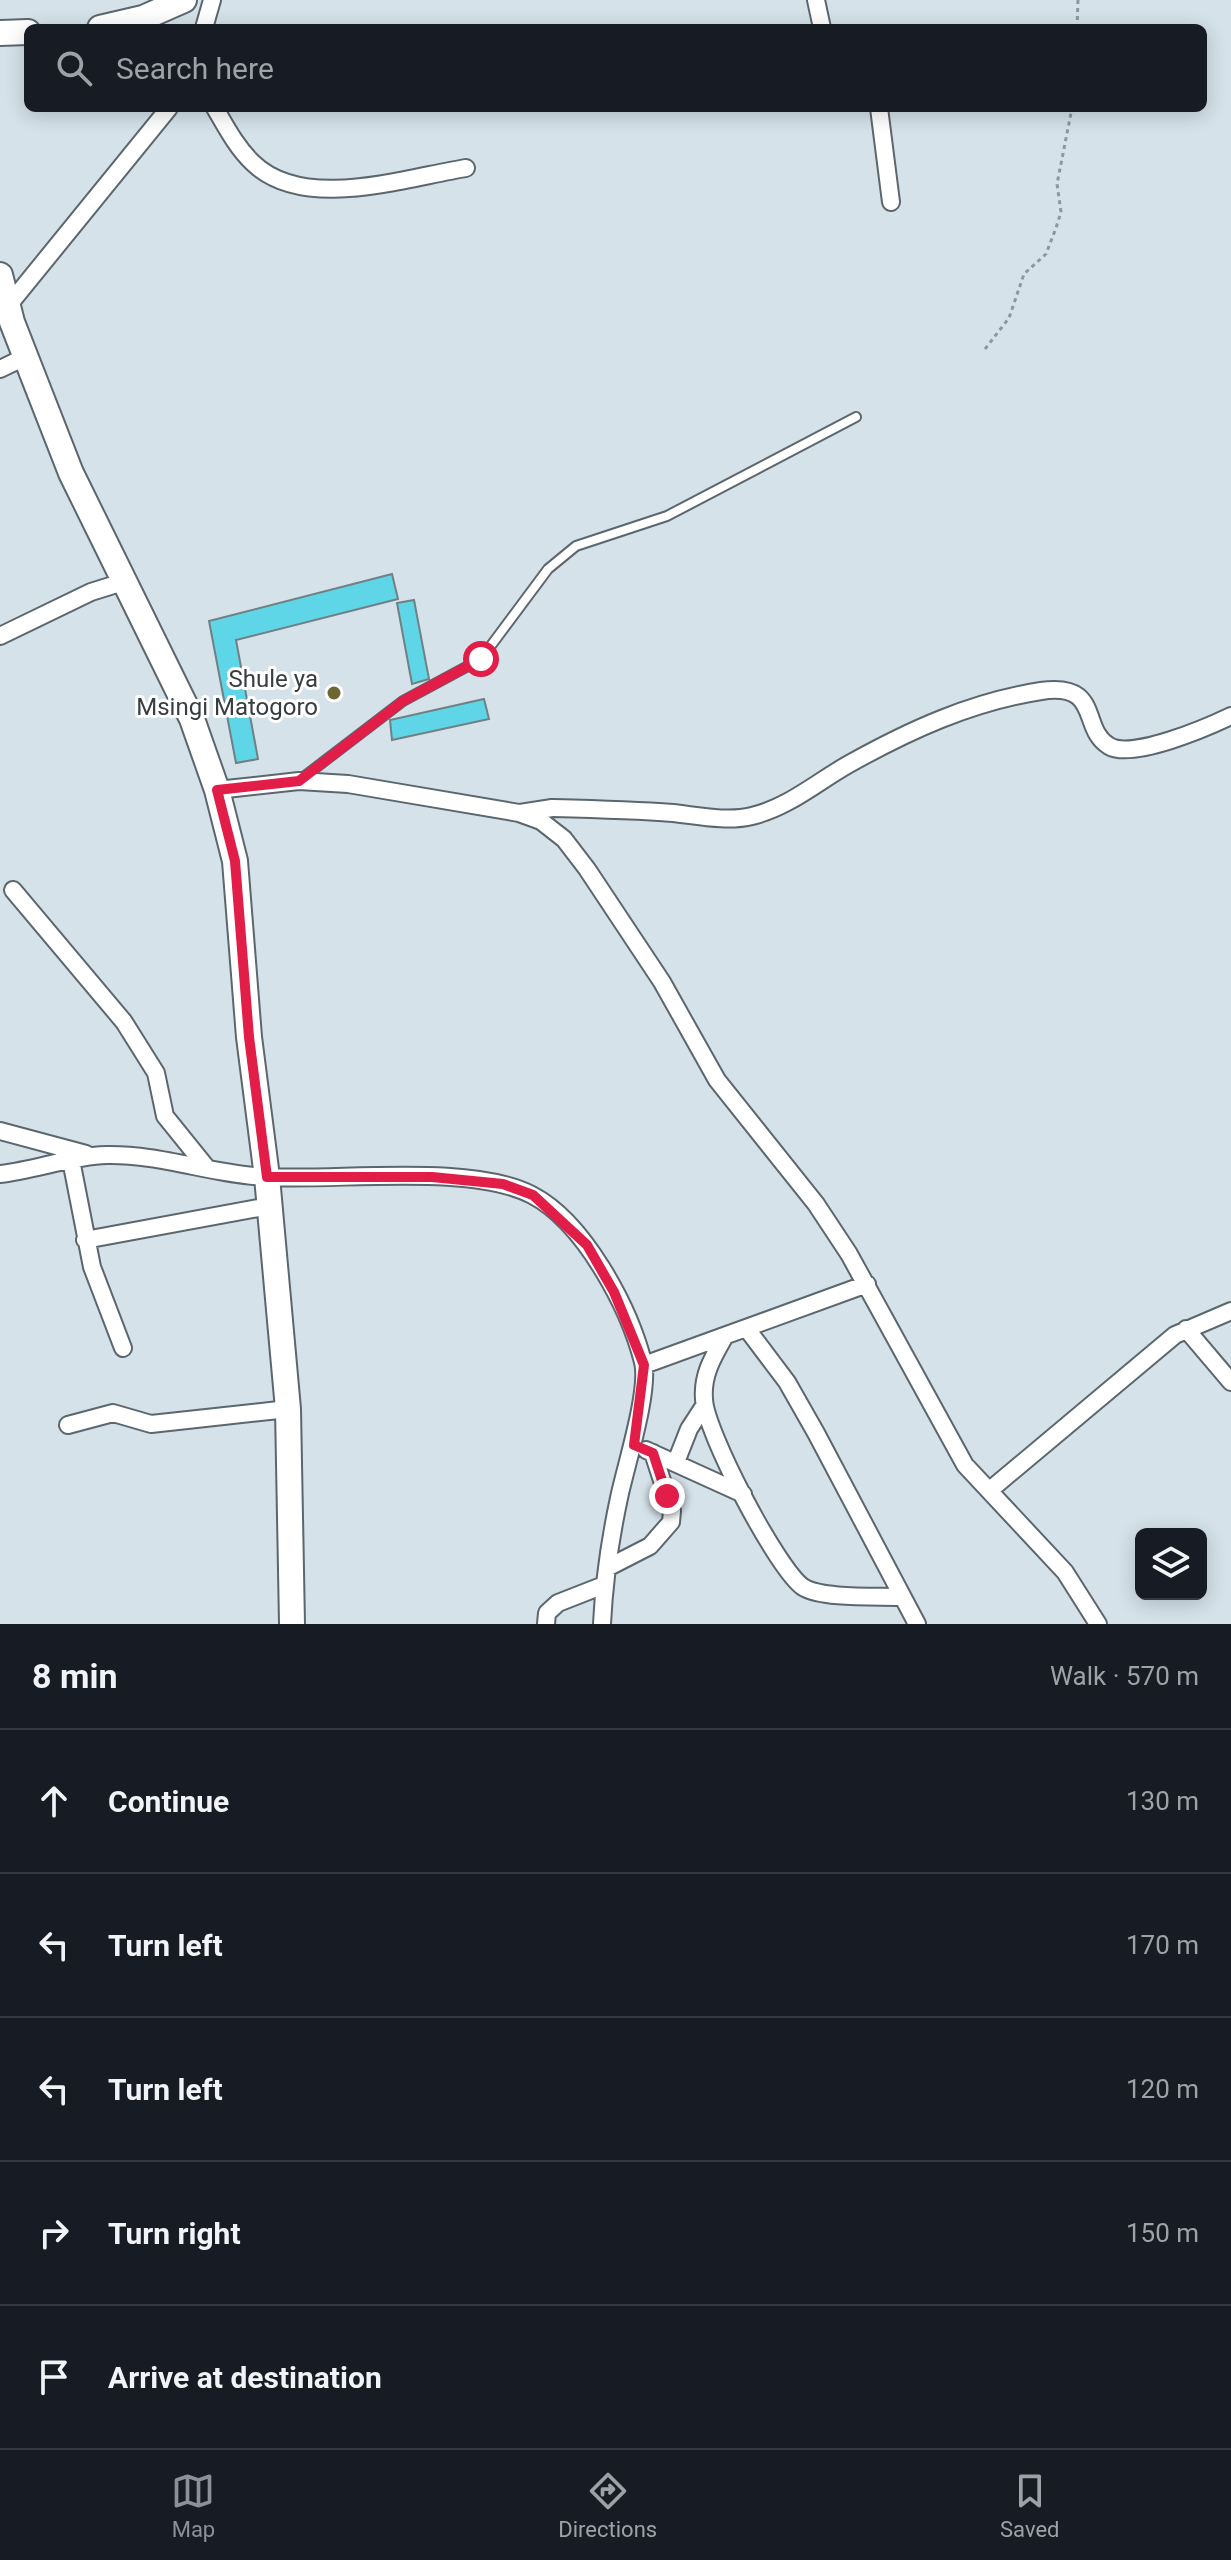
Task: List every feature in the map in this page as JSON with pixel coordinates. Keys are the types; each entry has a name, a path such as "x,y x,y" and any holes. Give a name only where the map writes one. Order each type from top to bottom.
{"street":[{"path":"142,24 184,0"},
{"path":"205,24 212,0"},
{"path":"816,0 821,24"},
{"path":"0,33 24,32"},
{"path":"8,306 166,112"},
{"path":"218,112 255,166 296,187 365,185 466,168"},
{"path":"880,112 891,202"},
{"path":"0,275 25,357 71,473 192,719 217,790 235,861 249,1037 267,1177 288,1409 292,1624"},
{"path":"0,369 25,357"},
{"path":"0,636 91,592 123,582"},
{"path":"519,813 552,808 750,816 784,805 849,764 964,708 1045,690 1071,692 1086,704 1100,736 1109,746 1124,749 1177,737 1231,716"},
{"path":"217,790 299,781 348,784 519,813 541,821 564,839 662,982 717,1080 816,1204 867,1284 965,1465 1065,1572 1098,1624"},
{"path":"13,890 124,1022 156,1073 165,1116 207,1168"},
{"path":"0,1131 92,1155 127,1156 267,1177 432,1177 503,1184 533,1195 587,1245 614,1292 644,1365 634,1445 619,1496 602,1624"},
{"path":"0,1174 92,1155"},
{"path":"71,1160 85,1240 123,1348"},
{"path":"85,1240 269,1206"},
{"path":"644,1365 867,1284"},
{"path":"990,1490 1186,1329 1231,1311"},
{"path":"747,1329 787,1382 868,1527 900,1597 917,1624"},
{"path":"1186,1329 1231,1382"},
{"path":"725,1336 709,1364 704,1382 704,1406 715,1439 785,1568 804,1587 821,1592 900,1597"},
{"path":"667,1494 689,1429 704,1406"},
{"path":"68,1425 113,1413 151,1424 288,1409"},
{"path":"634,1445 743,1494"},
{"path":"546,1624 547,1613 558,1603 606,1577 667,1530 672,1511 653,1453"}],"lane":[{"path":"299,781 403,701 481,659 548,569 576,546 667,516 856,417"}],"path":[{"path":"1077,24 1078,0"},
{"path":"985,349 1009,318 1024,274 1046,254 1056,228 1061,212 1057,184 1071,112"}],"building":[{"path":"392,574 398,599 236,640 258,759 236,763 209,621"},
{"path":"414,600 429,679 412,684 397,603"},
{"path":"484,699 489,719 392,740 390,720"}],"place":[{"name":"Shule ya Msingi Matogoro","path":"334,693"}],"route":[{"path":"481,659 403,701 299,781 217,790 235,861 249,1037 267,1177 432,1177 503,1184 533,1195 587,1245 614,1292 644,1365 634,1445 653,1453 667,1496"}]}
